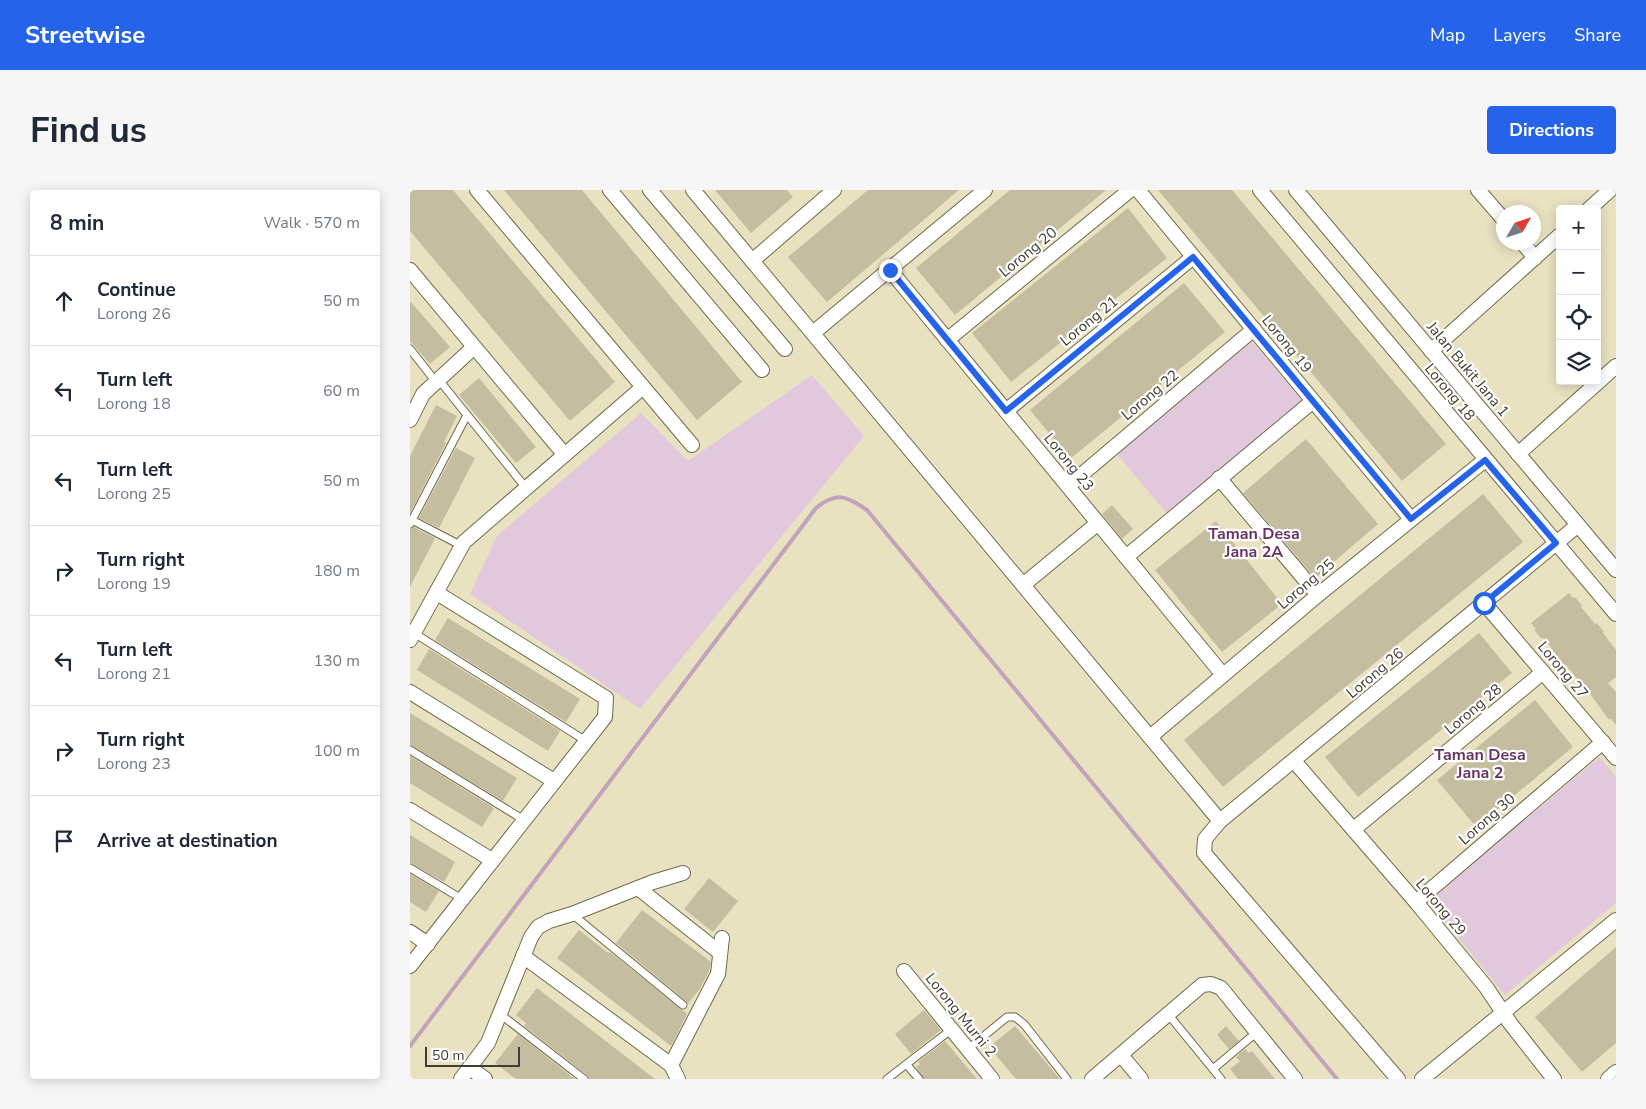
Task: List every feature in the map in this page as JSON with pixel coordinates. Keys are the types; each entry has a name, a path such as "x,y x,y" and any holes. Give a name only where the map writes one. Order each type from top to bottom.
{"street":[{"path":"477,190 692,445"},
{"path":"610,190 762,370"},
{"path":"650,190 785,349"},
{"path":"693,190 1220,821"},
{"path":"812,333 985,190"},
{"name":"Lorong 20","path":"947,340 1130,190"},
{"name":"Lorong 19","path":"1138,190 1411,519"},
{"name":"Lorong 18","path":"1260,190 1616,614"},
{"name":"Jalan Bukit Jana 1","path":"1296,190 1616,570"},
{"path":"1478,190 1496,211"},
{"path":"1593,205 1610,190"},
{"path":"752,261 827,192"},
{"path":"1431,351 1556,239"},
{"path":"1528,250 1535,258"},
{"name":"Lorong 21","path":"1006,411 1193,257"},
{"path":"410,270 564,454"},
{"name":"Lorong 23","path":"890,270 1223,675"},
{"name":"Lorong 22","path":"1068,486 1254,329"},
{"path":"410,420 423,394 474,347"},
{"path":"1518,454 1616,366"},
{"path":"412,637 464,542 643,387"},
{"path":"1126,557 1313,401"},
{"name":"Lorong 25","path":"1150,737 1318,595 1485,460"},
{"path":"1219,478 1318,595"},
{"path":"1023,585 1098,523"},
{"name":"Lorong 26","path":"1398,1079 1204,853 1206,839 1220,821 1578,525"},
{"path":"410,966 605,717 606,698 437,593"},
{"name":"Lorong 27","path":"1484,603 1616,758"},
{"name":"Lorong 28","path":"1354,828 1543,672"},
{"path":"410,692 554,781"},
{"name":"Lorong 30","path":"1416,902 1602,742"},
{"name":"Lorong 29","path":"1294,761 1354,828 1486,987 1503,1013 1554,1079"},
{"path":"410,810 492,860"},
{"path":"485,1079 466,1073 488,1043 531,937 538,927 653,882 683,874"},
{"path":"638,888 719,952"},
{"path":"1422,1079 1616,920"},
{"path":"410,932 428,944"},
{"path":"671,1065 718,974 722,938"},
{"path":"523,956 671,1065 678,1079"},
{"name":"Lorong Murni 2","path":"904,971 992,1079"},
{"path":"1092,1079 1202,986 1212,984 1221,988 1295,1079"},
{"path":"1121,1055 1141,1079"},
{"path":"1608,1079 1616,1072"}],"lane":[{"path":"410,349 526,488"},
{"path":"462,546 411,522 467,415"},
{"path":"412,637 586,741"},
{"path":"410,750 524,820"},
{"path":"410,868 462,899"},
{"path":"572,914 683,1005"},
{"path":"500,1014 584,1079"},
{"path":"1168,1014 1221,1079"},
{"path":"968,1049 1007,1017 1014,1017 1024,1024 1067,1079"},
{"path":"887,1079 952,1029"},
{"path":"1213,1068 1257,1032"},
{"path":"907,1065 919,1079"}],"shaded area":[{"path":"1250,339 1303,402 1168,515 1116,453"},
{"path":"812,375 864,436 640,709 470,594 497,536 641,413 688,461"},
{"path":"1600,757 1616,777 1616,903 1505,995 1428,900"}],"building":[{"path":"410,190 453,190 615,382 570,421 410,231"},
{"path":"504,190 582,190 742,382 697,420"},
{"path":"715,190 787,190 793,197 751,233"},
{"path":"868,190 959,190 827,302 788,257"},
{"path":"1010,190 1106,190 955,315 916,268"},
{"path":"1158,190 1232,190 1446,444 1402,481"},
{"path":"1128,208 1167,258 1011,382 972,333"},
{"path":"1184,283 1225,332 1070,459 1030,410"},
{"path":"410,301 450,347 430,364 410,341"},
{"path":"479,378 536,447 516,463 459,395"},
{"path":"436,405 457,416 444,442 446,443 410,513 410,456"},
{"path":"1306,439 1378,524 1315,578 1243,493"},
{"path":"456,448 475,458 439,528 419,518"},
{"path":"1483,494 1523,542 1223,787 1184,740"},
{"path":"1112,505 1133,529 1122,539 1102,514"},
{"path":"1216,521 1282,604 1222,652 1155,570"},
{"path":"414,527 435,538 410,587 410,529"},
{"path":"1569,593 1573,598 1575,597 1595,624 1597,623 1616,650 1616,677 1608,683 1616,692 1616,725 1610,718 1609,720 1588,691 1586,693 1566,665 1564,666 1549,645 1534,630 1536,629 1531,623"},
{"path":"448,618 580,699 566,722 435,640"},
{"path":"1479,633 1512,673 1358,797 1325,757"},
{"path":"429,649 560,731 548,751 417,670"},
{"path":"1535,700 1573,747 1476,827 1437,780"},
{"path":"410,713 517,778 503,801 410,745"},
{"path":"410,756 494,808 482,827 410,783"},
{"path":"410,835 455,862 444,882 410,863"},
{"path":"410,874 439,891 426,912 410,902"},
{"path":"709,878 738,901 713,932 684,909"},
{"path":"642,910 711,962 701,987 688,1004 616,943"},
{"path":"579,930 608,953 610,952 687,1014 671,1046 557,958"},
{"path":"1616,947 1616,1043 1582,1072 1535,1017"},
{"path":"537,988 655,1079 589,1079 587,1075 524,1026 526,1023 516,1015"},
{"path":"924,1010 941,1030 911,1054 895,1034"},
{"path":"1015,1026 1060,1079 1016,1079 989,1047"},
{"path":"1226,1026 1239,1041 1229,1049 1217,1035"},
{"path":"518,1034 575,1079 516,1079 495,1063"},
{"path":"945,1041 977,1079 924,1079 916,1067 920,1064 918,1062"},
{"path":"1245,1049 1249,1053 1252,1051 1275,1079 1238,1079 1230,1069 1240,1061 1236,1057"}],"waterway":[{"path":"410,1046 816,508 830,499 842,497 853,501 867,510 1337,1079"}],"district":[{"name":"Taman Desa Jana 2A","path":"1254,543"},
{"name":"Taman Desa Jana 2","path":"1480,764"}],"route":[{"path":"890,270 1006,411 1193,257 1411,519 1485,460 1556,543 1484,603"}]}
